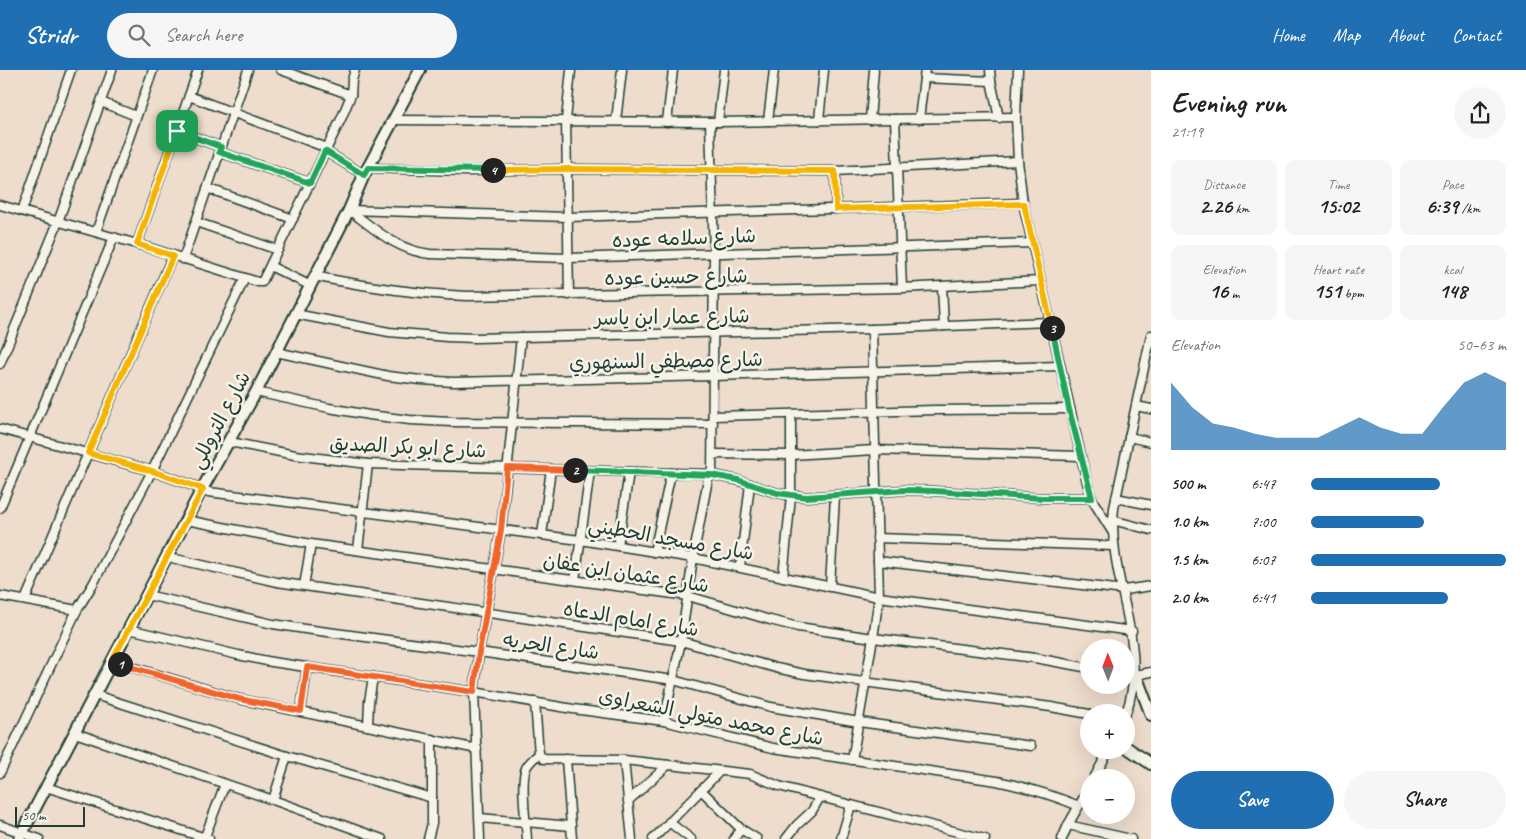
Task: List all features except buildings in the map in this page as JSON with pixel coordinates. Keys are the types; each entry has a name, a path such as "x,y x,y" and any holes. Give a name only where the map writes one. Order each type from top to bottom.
{"street":[{"path":"22,211 71,70"},
{"path":"0,364 58,222 112,70"},
{"path":"96,232 152,70"},
{"path":"137,244 198,70"},
{"path":"183,258 248,70"},
{"path":"281,70 351,95"},
{"path":"0,205 262,282 351,95 355,70"},
{"name":"شارع التروللي","path":"21,836 186,520 230,442 349,210 366,172 420,70"},
{"path":"569,295 566,120 572,70"},
{"path":"616,121 622,70"},
{"path":"668,122 673,70"},
{"path":"664,721 681,641 693,558 711,475 714,333 712,170 714,122 724,70"},
{"path":"768,121 774,70"},
{"path":"819,120 824,70"},
{"path":"870,120 874,70"},
{"path":"990,70 999,118"},
{"path":"1018,70 1016,117 1018,161 1024,204 1080,456 1092,498 1112,533"},
{"path":"919,119 925,74 991,81"},
{"path":"190,96 326,150 366,172 567,169 835,171 1018,161"},
{"path":"101,102 136,116"},
{"path":"394,120 714,122 1016,117"},
{"path":"895,119 902,288"},
{"path":"177,131 220,150 310,183"},
{"path":"835,171 836,209"},
{"path":"207,188 293,219"},
{"path":"349,210 568,217 1024,204"},
{"name":"شارع سلامه عوده","path":"349,210 394,243 417,252 430,254 569,258 1032,243"},
{"path":"196,222 278,250"},
{"path":"0,508 114,237"},
{"path":"25,600 173,256"},
{"name":"شارع حسين عوده","path":"270,266 312,281 434,295 468,296 902,288 1041,281"},
{"path":"0,773 77,610 93,584 152,471 245,278"},
{"path":"942,286 944,326"},
{"name":"شارع عمار ابن ياسر","path":"295,314 360,327 418,335 476,338 872,329 1051,322"},
{"path":"852,760 879,597 872,329"},
{"path":"1132,639 1132,631 1114,546 1112,520 1151,335"},
{"path":"480,839 474,692 479,652 501,530 521,337"},
{"name":"شارع مصطفي السنهوري","path":"276,352 388,376 454,382 1060,366"},
{"path":"1142,378 1151,380"},
{"path":"256,392 329,408 378,416 452,422 713,420 791,415 936,410 1069,409"},
{"path":"1136,406 1151,410"},
{"path":"783,577 791,496 791,415"},
{"name":"شارع مسجد الحطيني","path":"0,429 152,471 202,490 580,540 693,558 879,597 1132,631"},
{"path":"1129,437 1151,442"},
{"name":"شارع ابو بكر الصديق","path":"230,442 295,456 368,464 711,475 725,477 791,496 806,497 876,491 934,491 1042,498 1092,498"},
{"path":"712,454 791,455 875,450 1080,456"},
{"path":"358,550 368,464"},
{"path":"542,535 551,470"},
{"path":"575,580 590,470"},
{"path":"618,546 629,472"},
{"path":"654,552 672,473"},
{"path":"740,567 750,484"},
{"path":"830,587 835,496"},
{"path":"1116,498 1151,505"},
{"name":"شارع عثمان ابن عفان","path":"186,520 311,544 688,596 798,627 1035,658 1080,666"},
{"path":"1112,520 1151,530"},
{"path":"877,538 1114,546"},
{"path":"304,586 311,544"},
{"name":"شارع امام الدعاه","path":"167,557 249,576 304,586 681,641 776,668 823,677 1080,712"},
{"path":"878,561 1124,590 1151,586"},
{"name":"شارع الحريه","path":"147,595 242,618 289,627 673,680 771,707 859,722 1030,746"},
{"path":"0,596 77,610"},
{"name":"شارع محمد متولي الشعراوى","path":"129,629 238,655 664,721 758,745 1025,786 1079,806"},
{"path":"112,661 239,699 477,749"},
{"path":"301,711 307,667"},
{"path":"1135,674 1151,672"},
{"path":"368,726 373,677"},
{"path":"1135,682 1151,715"},
{"path":"95,694 287,756 432,798"},
{"path":"535,702 539,754 544,759 624,760 758,776 779,786 985,839"},
{"path":"75,733 382,839"},
{"path":"428,839 431,829 432,740"},
{"path":"1135,753 1151,764"},
{"path":"527,839 525,770 530,761 539,754"},
{"path":"273,800 287,756"},
{"path":"566,759 572,839"},
{"path":"624,760 632,839"},
{"path":"628,801 668,765"},
{"path":"653,839 720,770"},
{"path":"46,787 206,838 225,784"},
{"path":"701,790 741,829 757,839"},
{"path":"786,839 812,811 820,797"},
{"path":"841,839 851,805"},
{"path":"1062,839 1079,806"},
{"path":"480,818 571,826"},
{"path":"669,822 691,839"},
{"path":"0,825 21,836 39,839"},
{"path":"1068,825 1131,839"},
{"path":"734,839 741,829"},
{"path":"1086,839 1088,830"}],"route":[{"path":"177,131 221,147 219,152 310,183 325,151 364,175 368,168 467,171 567,169 835,171 836,209 1024,204 1069,409 1092,498 1042,498 905,490 806,497 777,493 725,477 699,474 507,468 501,530 479,652 474,692 307,667 301,711 239,699 112,661 203,489 152,471 88,453 173,256 137,244 177,131"}]}
